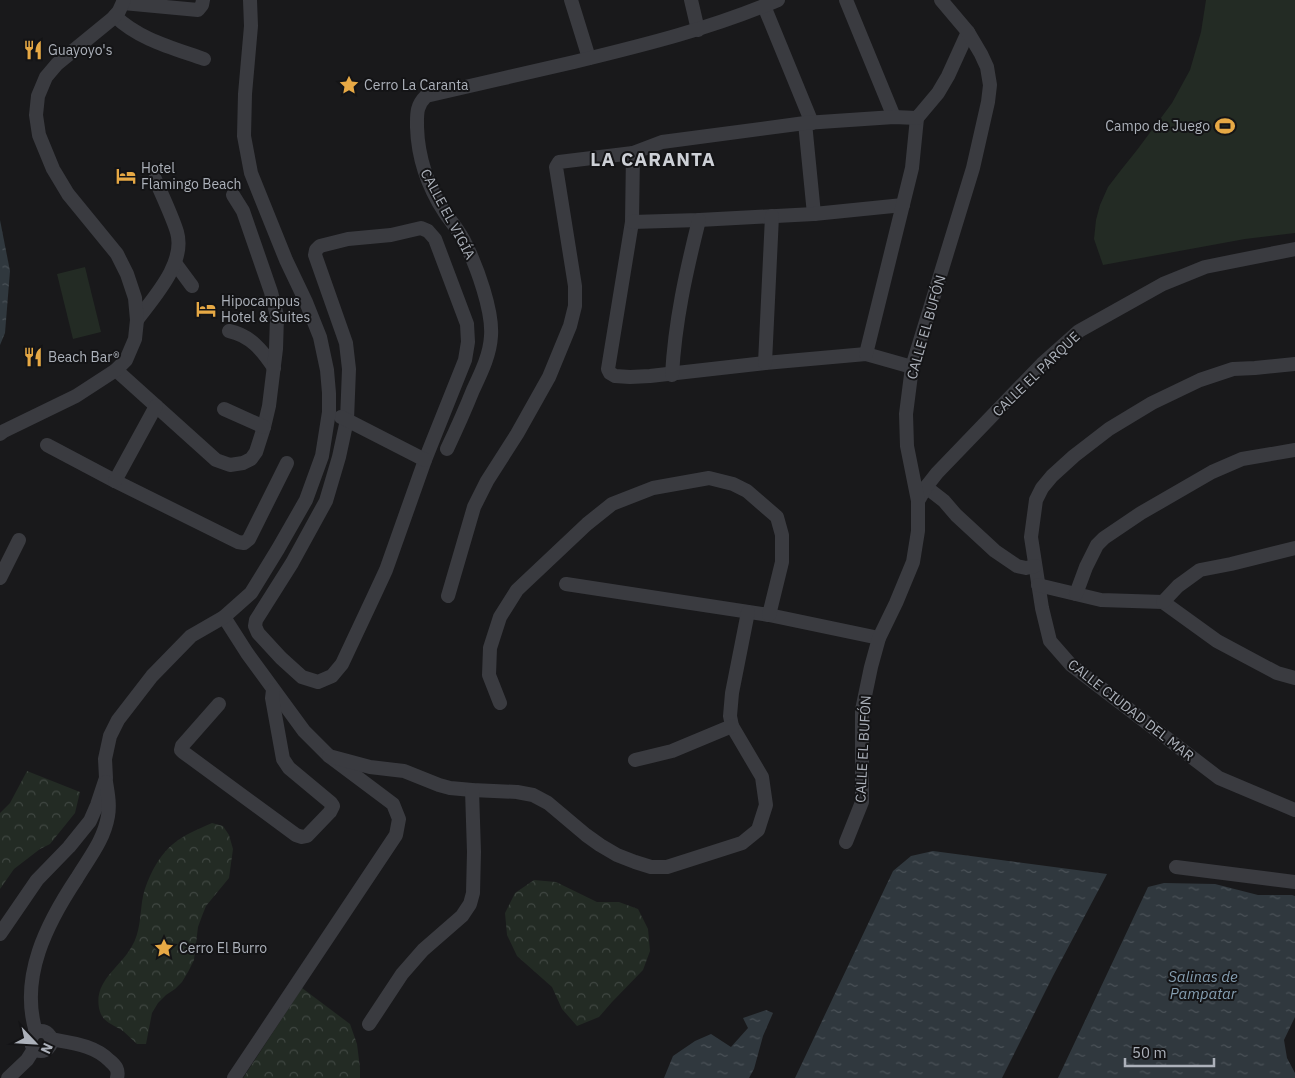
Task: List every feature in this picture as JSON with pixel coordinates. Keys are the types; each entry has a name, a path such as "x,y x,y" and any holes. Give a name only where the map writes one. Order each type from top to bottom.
{"street":[{"path":"0,434 76,396 116,370 126,360 135,339 137,320 135,298 128,274 117,254 68,194 53,169 39,135 36,115 38,96 46,77 57,64 115,16 124,1 198,10 203,0"},
{"path":"36,1032 30,1005 31,986 36,961 46,931 59,906 93,854 105,830 110,802 106,778 106,759 110,736 118,720 152,676 191,636 224,617 250,594 306,500 322,456 329,412 328,370 320,337 251,173 244,136 245,94 251,26 250,0"},
{"path":"571,0 589,58"},
{"path":"691,0 698,30"},
{"name":"CALLE EL VIGÍA","path":"448,449 487,358 491,335 489,314 476,268 465,242 444,212 427,179 421,162 417,114 419,103 426,96 640,46 698,30 758,5 778,0"},
{"path":"846,0 894,118"},
{"name":"CALLE EL BUFÓN","path":"846,842 862,802 862,710 866,689 878,638 896,603 913,562 918,531 918,501 907,446 906,414 912,367 973,168 990,85 987,67 981,54 968,32 941,0"},
{"path":"758,5 808,123 814,214"},
{"path":"115,16 139,34 204,60"},
{"path":"866,354 913,160 917,118 938,93 968,32"},
{"path":"448,596 474,507 487,481 517,434 549,377 570,326 575,306 575,286 557,164 559,162 633,153 662,142 808,123 917,118"},
{"path":"633,153 632,222 608,369 610,373 615,376 630,377 672,375 765,363 866,354 912,367"},
{"path":"137,320 157,293 175,263 178,254 177,233 155,179"},
{"path":"116,370 216,460 230,465 243,463 251,459 256,452 270,406 276,349 277,316 271,292 243,211 233,195"},
{"path":"632,222 814,214 903,205"},
{"path":"765,363 772,216"},
{"path":"672,375 677,320 699,220"},
{"path":"420,228 428,231 435,239 467,324 468,342 465,360 425,460 386,570 342,664 332,676 318,682 302,677 281,658 258,633 255,626 256,620 292,563 326,501 339,457 347,420 349,369 346,343 315,255 316,250 320,246 348,239 391,235 420,228"},
{"name":"CALLE EL PARQUE","path":"918,501 937,473 1042,364 1080,331 1164,284 1205,267 1295,249"},
{"path":"175,263 192,286"},
{"path":"229,331 236,332 262,350 274,368"},
{"name":"CALLE CIUDAD DEL MAR","path":"1295,364 1234,369 1200,380 1152,404 1109,429 1074,456 1042,488 1036,500 1031,538 1034,566 1050,641 1071,665 1219,778 1295,810"},
{"path":"115,481 156,406"},
{"path":"224,409 264,427"},
{"path":"329,412 425,460"},
{"path":"47,445 238,542 244,542 249,539 286,463"},
{"path":"1076,594 1096,545 1141,513 1212,472 1242,459 1295,450"},
{"path":"500,703 489,675 490,648 500,616 517,590 587,524 612,504 653,488 710,478 733,484 747,491 777,517 782,535 782,562 769,615"},
{"path":"926,487 944,501 956,515 995,551 1017,566 1026,568 1034,566"},
{"path":"0,578 19,540"},
{"path":"1163,602 1178,586 1200,570 1295,548"},
{"path":"566,584 769,615 878,638"},
{"path":"1038,585 1101,600 1163,602 1217,641 1277,673 1295,678"},
{"path":"329,756 370,768 404,771 450,788 517,792 533,795 548,803 586,835 618,855 651,867 667,867 742,843 758,830 766,805 762,777 732,726 730,716 732,693 748,612"},
{"path":"224,617 247,653 304,731 329,756 393,804 398,819 396,835 234,1078"},
{"path":"220,704 182,746 181,750 296,835 307,836 330,812 333,806 332,803 288,768 283,759 272,698 274,690"},
{"path":"635,760 672,751 732,726"},
{"path":"0,934 37,880 69,847 90,821 106,778"},
{"path":"369,1024 407,968 422,950 462,916 470,904 473,893 474,852 472,790"},
{"path":"1176,867 1295,882"},
{"path":"43,1031 51,1039 50,1046 46,1050 40,1051 34,1049 31,1040 36,1032 43,1031"},
{"path":"51,1039 92,1048 114,1064 117,1069 117,1078"},
{"path":"8,1078 27,1060 34,1049"}],"green space":[{"name":"Campo de Juego","path":"1206,0 1295,0 1295,233 1245,239 1103,265 1094,239 1100,205 1108,187 1172,103 1190,70 1201,32"},
{"path":"85,267 101,332 73,339 57,274"},
{"path":"27,771 80,792 75,813 50,844 40,849 14,869 0,889 0,813 10,803"},
{"path":"212,823 223,826 229,835 233,849 229,878 206,906 198,927 194,960 188,972 182,982 158,1003 152,1013 146,1044 137,1044 123,1031 108,1022 100,1013 100,989 135,941 145,889 150,876 162,856 175,842"},
{"path":"534,880 556,882 597,902 619,902 638,909 648,929 650,951 643,970 599,1017 577,1026 562,1009 552,987 517,956 507,935 505,913 515,893"},
{"path":"302,988 350,1024 357,1044 360,1078 243,1078"}],"water":[{"path":"0,220 10,271 5,333 0,345"},
{"path":"933,851 1107,874 1002,1078 795,1078 893,871 911,856"},
{"name":"Salinas de Pampatar","path":"1164,883 1215,884 1258,895 1295,896 1295,1017 1284,1040 1287,1058 1295,1073 1295,1078 1058,1078 1148,887"},
{"path":"766,1010 773,1013 763,1036 754,1069 749,1078 664,1078 673,1056 695,1041 711,1034 731,1047 748,1028 743,1018"}],"place":[{"name":"Guayoyo's","path":"33,50"},
{"name":"Cerro La Caranta","path":"349,85"},
{"name":"Campo de Juego","path":"1225,126"},
{"name":"Hotel Flamingo Beach","path":"126,176"},
{"name":"Hipocampus Hotel & Suites","path":"206,309"},
{"name":"Beach Bar®","path":"33,357"},
{"name":"Cerro El Burro","path":"164,948"}],"district":[{"name":"LA CARANTA","path":"653,159"}]}
